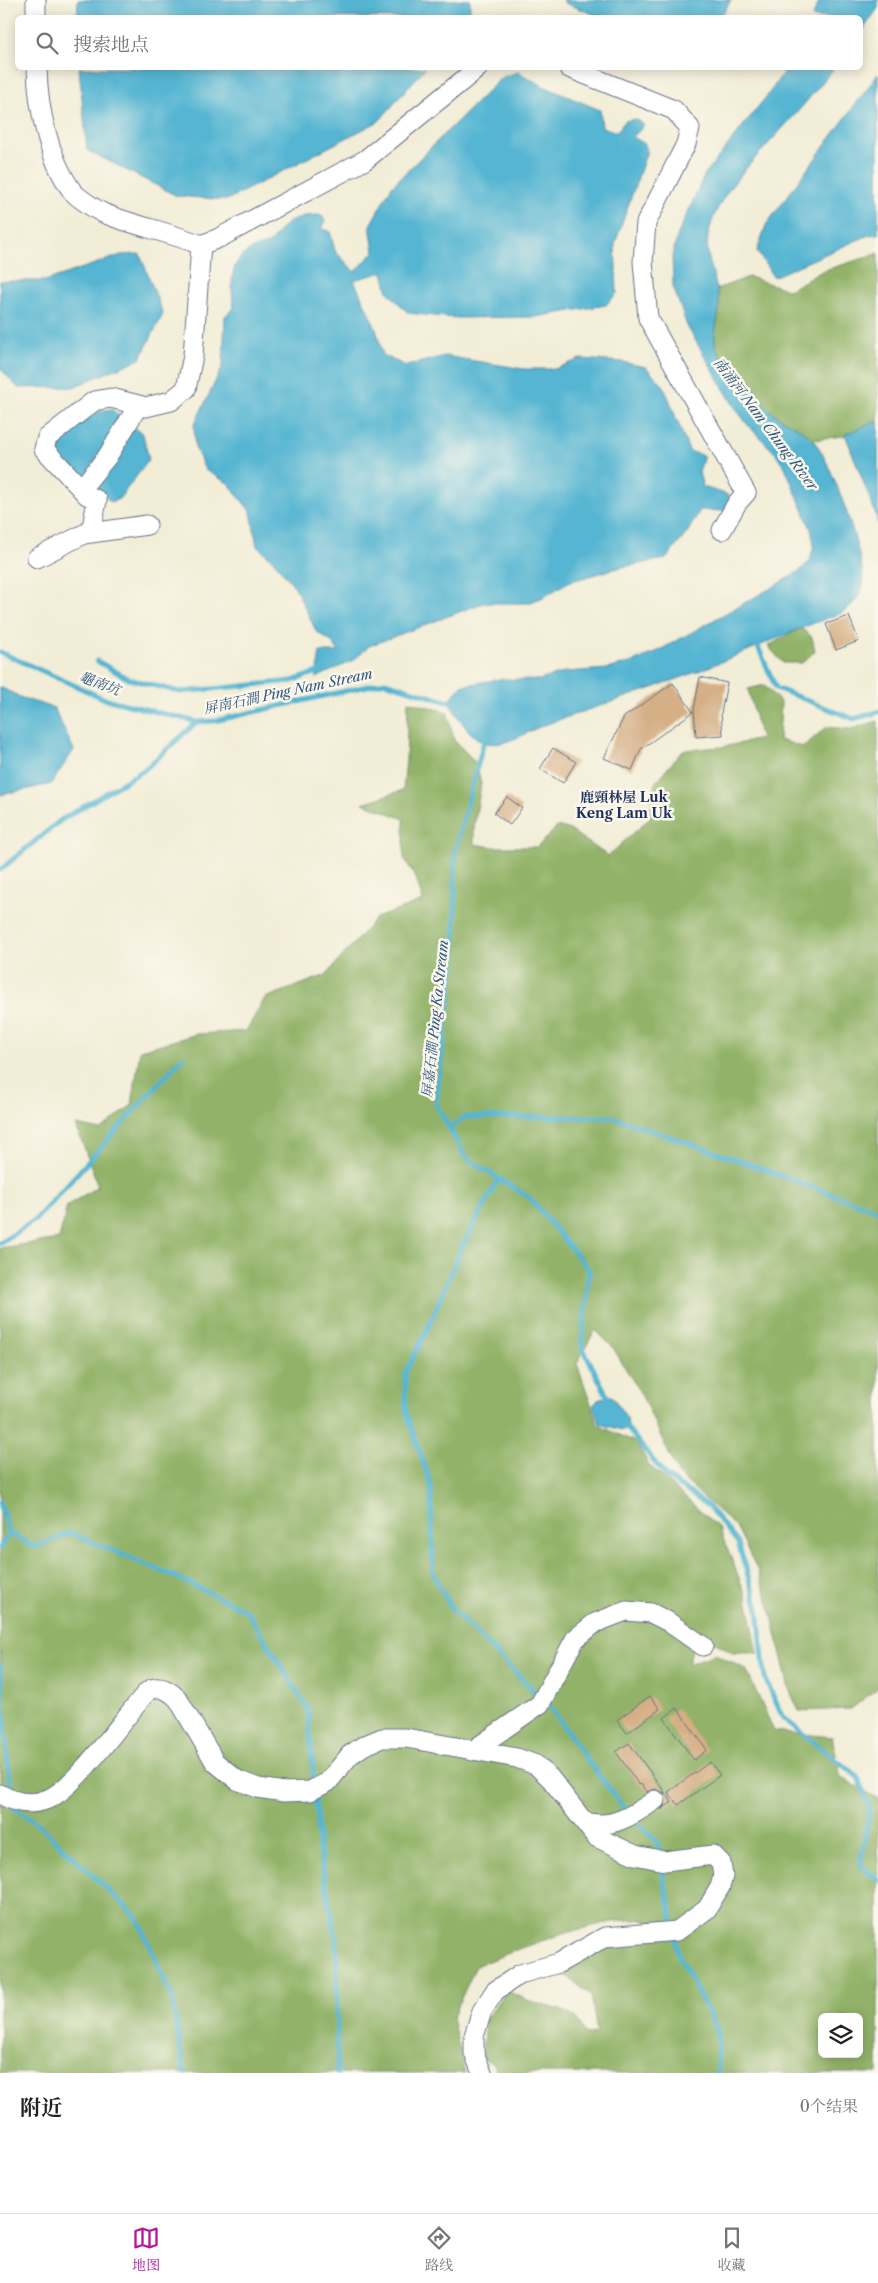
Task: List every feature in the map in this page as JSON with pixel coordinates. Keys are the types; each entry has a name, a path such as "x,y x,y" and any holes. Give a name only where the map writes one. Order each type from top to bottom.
{"street":[{"path":"36,0 36,15"},
{"path":"37,70 38,94 51,148 73,192 102,212 174,234 201,246 365,160 476,70"},
{"path":"574,70 674,110 690,128 686,144 646,223 643,262 648,318 746,493 722,530"},
{"path":"91,533 97,500 81,489 44,449 47,438 94,401 111,398 146,407 171,401 186,389 193,356 201,246"},
{"path":"81,489 107,457 138,406"},
{"path":"37,558 84,534 148,525"},
{"path":"472,1751 540,1704 575,1639 596,1623 626,1611 651,1613 667,1621 702,1646"},
{"path":"0,1794 12,1800 28,1803 56,1795 85,1766 142,1698 152,1688 156,1688 169,1691 178,1699 208,1753 220,1767 247,1784 268,1790 302,1792 320,1788 333,1777 356,1750 382,1738 420,1740 517,1758 536,1765 550,1778 596,1836 635,1855 665,1861 713,1855 721,1863 723,1876 720,1888 707,1909 677,1931 605,1937 559,1963 520,1974 495,1990 482,2012 474,2036 474,2053 482,2073"},
{"path":"584,1821 594,1825 608,1824 641,1810 655,1800"}],"green space":[{"path":"878,251 878,431 813,440 774,414 761,401 741,369 721,358 714,339 719,306 717,289 749,277 789,290 822,271 877,254"},
{"path":"801,628 812,637 815,651 802,663 783,663 768,646"},
{"path":"765,685 781,703 779,740 803,747 827,727 851,729 878,721 878,1688 851,1709 799,1711 789,1689 770,1607 757,1569 737,1528 679,1475 642,1396 612,1346 595,1330 577,1363 598,1425 637,1443 649,1465 719,1528 747,1598 758,1653 733,1653 697,1632 688,1664 715,1654 746,1669 774,1731 832,1737 841,1777 878,1799 878,2073 497,2073 494,2064 482,2058 485,2019 507,1991 532,2002 566,2012 576,2019 586,2035 597,2032 591,1995 564,1974 562,1952 657,1922 638,1920 616,1921 566,1933 476,1966 452,2018 465,2073 0,2073 0,1248 59,1239 67,1206 98,1186 76,1125 101,1130 132,1105 140,1050 197,1034 246,1031 265,998 326,975 376,918 423,901 416,878 404,858 404,819 363,803 403,790 408,701 447,712 454,740 477,764 481,784 474,827 474,844 492,847 537,847 558,826 570,830 608,856 649,819 655,783 683,750 722,747 761,739 748,689"}],"water":[{"path":"78,0 470,0 470,15 77,15"},
{"path":"563,0 731,0 722,15 596,15 565,3"},
{"path":"820,0 878,0 878,8 863,30 863,15 813,15"},
{"path":"79,70 423,70 379,121 227,200 177,196 87,150"},
{"name":"南涌河 Nam Chung River","path":"785,70 832,70 737,179 727,192 712,221 707,245 717,288 719,306 715,346 723,359 738,367 745,374 764,404 774,414 810,437 821,452 838,488 859,553 863,584 860,593 852,604 841,613 683,677 547,724 510,741 494,744 480,741 460,720 448,702 461,686 499,679 539,680 566,672 607,669 633,662 658,651 773,587 798,572 810,561 814,544 811,529 785,467 775,453 747,424 734,406 687,326 673,286 672,256 678,234 705,174 773,88"},
{"path":"518,72 545,87 600,110 602,127 617,132 625,121 635,119 644,125 633,137 645,144 647,151 615,244 617,293 606,305 536,317 454,318 408,313 388,292 383,272 354,280 376,329 383,355 406,366 445,356 524,369 555,369 580,359 622,362 646,367 664,386 689,451 704,456 699,472 703,487 726,494 733,500 727,511 700,510 687,533 666,559 622,567 568,582 544,597 528,603 483,603 369,646 354,660 316,678 320,652 339,652 333,643 316,631 295,587 272,559 257,546 251,512 228,483 205,470 195,447 194,425 223,366 225,316 234,308 232,285 235,266 247,252 256,247 269,244 291,221 304,216 322,215 325,222 322,229 330,231 335,251 355,272 374,252 370,225 392,186 502,77"},
{"path":"878,74 878,234 869,235 773,277 757,251 766,225"},
{"path":"140,254 163,314 140,359 73,387 18,388 0,368 0,281 45,281 121,255"},
{"path":"111,409 121,417 84,478 54,453 57,439 100,411"},
{"path":"878,421 878,524 845,434"},
{"path":"134,427 143,434 149,460 119,499 111,502 96,488 97,480"},
{"path":"0,687 22,698 54,708 74,750 51,784 0,795"},
{"path":"612,1396 627,1418 628,1428 622,1430 600,1424 593,1405 600,1398"}],"building":[{"path":"849,616 859,641 836,650 826,624"},
{"path":"700,677 727,683 721,713 723,735 696,737 694,710"},
{"path":"673,683 693,712 641,749 632,770 604,758 624,717"},
{"path":"553,748 576,762 563,783 540,769"},
{"path":"507,797 522,808 510,825 494,813"},
{"path":"650,1696 660,1709 627,1733 617,1720"},
{"path":"677,1708 707,1750 694,1760 664,1718"},
{"path":"629,1743 672,1802 661,1810 665,1804 664,1793 655,1789 647,1792 641,1784 639,1785 616,1752"},
{"path":"710,1762 720,1775 678,1805 668,1792"}],"waterway":[{"path":"756,642 776,688 854,719 878,712"},
{"name":"龜南坑","path":"0,652 105,699 197,722"},
{"path":"97,661 129,679 180,692 292,681 323,670"},
{"name":"屏南石澗 Ping Nam Stream","path":"0,870 61,820 144,770 197,722 214,721 385,682 448,702"},
{"name":"屏嘉石澗 Ping Ka Stream","path":"485,737 455,851 455,954 436,1104 466,1158 530,1198 589,1270 582,1347 611,1403"},
{"path":"0,1243 35,1220 183,1057"},
{"path":"450,1128 464,1117 612,1117 878,1211"},
{"path":"499,1178 463,1245 426,1332 405,1373 406,1411 431,1485 433,1573 452,1609 539,1696"},
{"name":"屏嘉石澗 Ping Ka Stream","path":"623,1423 666,1476 708,1506 738,1543 758,1608 765,1678 783,1718 858,1777 870,1808 860,1865 878,1880"},
{"path":"0,1502 9,1533 35,1547 70,1533 174,1576 247,1611 308,1709 314,1784"},
{"path":"0,1548 9,1533"},
{"path":"0,1665 11,1796"},
{"path":"546,1701 588,1761 628,1813"},
{"path":"315,1793 319,1847 337,1945 337,2073"},
{"path":"12,1807 38,1824 137,1917 172,1997 184,2073"},
{"path":"634,1819 657,1842 660,1856"},
{"path":"661,1865 674,1927"},
{"path":"675,1936 679,1956 718,2031 718,2073"}],"district":[{"name":"鹿頸林屋 Luk Keng Lam Uk","path":"624,806"}]}
